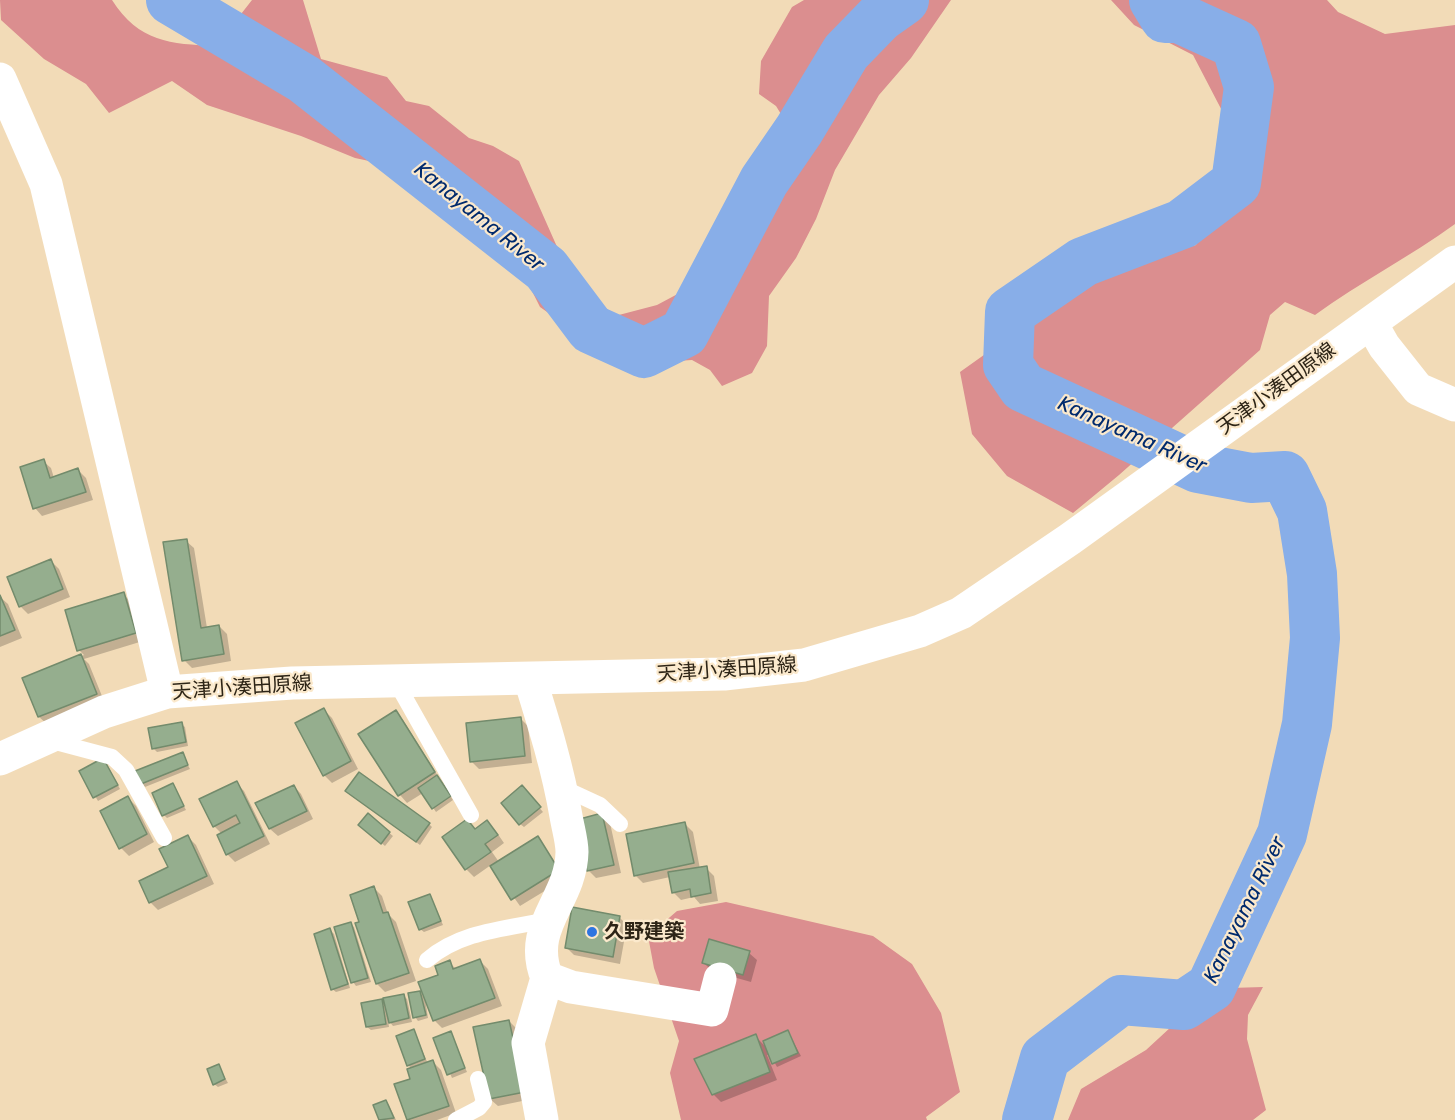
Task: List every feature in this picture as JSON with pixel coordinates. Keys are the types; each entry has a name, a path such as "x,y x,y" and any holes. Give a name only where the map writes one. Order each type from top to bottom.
{"main road":[{"path":"0,79 46,184 168,692"},
{"name":"天津小湊田原線","path":"0,759 104,712 168,692 292,683 724,674 804,665 920,631 961,613 1455,262"},
{"path":"1371,323 1384,346 1418,389 1455,405"},
{"path":"530,679 561,787 572,851 565,888 548,920 539,951 547,978 528,1043 542,1120"},
{"path":"547,978 572,987 713,1005"}],"lane":[{"path":"396,682 471,815"},
{"path":"44,739 112,757 126,770 164,838"},
{"path":"561,787 600,805 620,824"},
{"path":"427,960 441,948 471,934 548,920"},
{"path":"456,1120 484,1102 478,1079"}],"shaded area":[{"path":"0,0 112,0 133,25 157,38 184,44 216,46 252,0 303,0 321,59 387,77 406,101 429,106 469,138 493,146 519,161 558,249 593,297 615,316 657,305 687,289 714,254 758,158 784,119 776,106 759,94 761,61 792,7 804,0 951,0 911,58 879,95 835,170 816,219 796,258 769,296 767,346 752,373 722,386 710,370 692,360 630,364 604,352 540,307 516,259 482,239 397,167 355,158 301,136 207,105 172,81 109,113 86,84 44,59 1,20"},
{"path":"1111,0 1327,0 1338,12 1385,34 1455,25 1455,224 1315,315 1285,302 1270,315 1260,350 1073,513 1007,476 972,434 960,372 1012,335 1037,305 1148,259 1196,245 1228,161 1231,128 1193,55 1134,25"},
{"path":"726,902 873,936 912,964 941,1013 960,1092 926,1117 927,1120 681,1120 670,1073 679,1041 654,968 648,936 677,911"},
{"path":"1263,987 1248,1015 1247,1039 1266,1110 1253,1120 1068,1120 1081,1089 1146,1050 1197,1003 1230,988"}],"building":[{"path":"44,459 50,478 78,468 86,492 33,509 20,467"},
{"path":"187,539 201,628 219,625 224,654 182,661 163,542"},
{"path":"51,559 63,589 19,607 7,577"},
{"path":"124,592 136,633 77,651 65,610"},
{"path":"0,595 15,630 0,636"},
{"path":"81,654 97,694 38,717 22,678"},
{"path":"324,708 351,761 323,776 295,723"},
{"path":"396,710 435,772 398,796 358,734"},
{"path":"521,717 525,756 470,762 466,723"},
{"path":"182,722 186,742 152,749 148,728"},
{"path":"183,752 188,765 141,784 135,771"},
{"path":"103,758 118,785 93,798 79,771"},
{"path":"359,772 430,823 416,842 345,791"},
{"path":"437,775 451,796 432,809 418,788"},
{"path":"237,781 264,836 226,855 217,835 240,823 236,815 213,827 199,799"},
{"path":"173,783 184,806 162,816 152,793"},
{"path":"294,785 307,811 269,829 255,803"},
{"path":"522,785 541,807 519,825 501,803"},
{"path":"128,796 147,834 119,849 100,811"},
{"path":"368,813 390,832 381,844 358,825"},
{"path":"602,813 614,865 587,871 576,820"},
{"path":"467,819 475,829 487,820 498,835 485,844 491,852 465,870 442,837"},
{"path":"685,822 694,863 634,876 626,834"},
{"path":"188,835 207,876 149,903 139,881 168,867 159,849"},
{"path":"538,836 559,870 511,900 490,866"},
{"path":"707,866 711,893 691,897 690,889 672,893 668,872"},
{"path":"374,886 383,913 388,912 409,973 376,984 355,923 359,922 350,895"},
{"path":"430,894 441,921 419,930 408,902"},
{"name":"久野建築","path":"572,907 620,916 613,957 565,948"},
{"path":"351,922 368,978 351,983 334,927"},
{"path":"330,928 348,984 331,990 314,934"},
{"path":"709,939 750,951 743,975 702,963"},
{"path":"480,959 495,998 433,1021 418,982 438,975 435,966 450,960 453,969"},
{"path":"420,991 426,1015 413,1018 408,993"},
{"path":"404,994 409,1018 389,1023 383,998"},
{"path":"382,999 386,1024 366,1027 361,1003"},
{"path":"509,1020 525,1092 489,1099 473,1027"},
{"path":"414,1029 425,1059 407,1066 396,1036"},
{"path":"788,1030 798,1053 772,1064 763,1041"},
{"path":"451,1031 465,1068 447,1075 433,1038"},
{"path":"756,1034 770,1072 712,1095 694,1059"},
{"path":"433,1060 449,1106 407,1120 394,1084 410,1079 407,1069"},
{"path":"219,1064 225,1079 213,1085 207,1069"},
{"path":"386,1100 394,1118 379,1120 373,1105"}],"waterway":[{"name":"Kanayama River","path":"171,0 304,79 546,269 591,329 644,353 684,333 764,181 799,130 846,52 880,17 904,0"},
{"name":"Kanayama River","path":"1027,1120 1045,1058 1121,1000 1184,1005 1211,987 1282,834 1307,724 1315,638 1312,574 1302,511 1285,476 1251,478 1198,468 1023,387 1008,365 1010,312 1083,262 1182,224 1236,183 1249,87 1236,44 1179,18 1165,18 1154,0"}],"place":[{"name":"久野建築","path":"592,932"}]}
